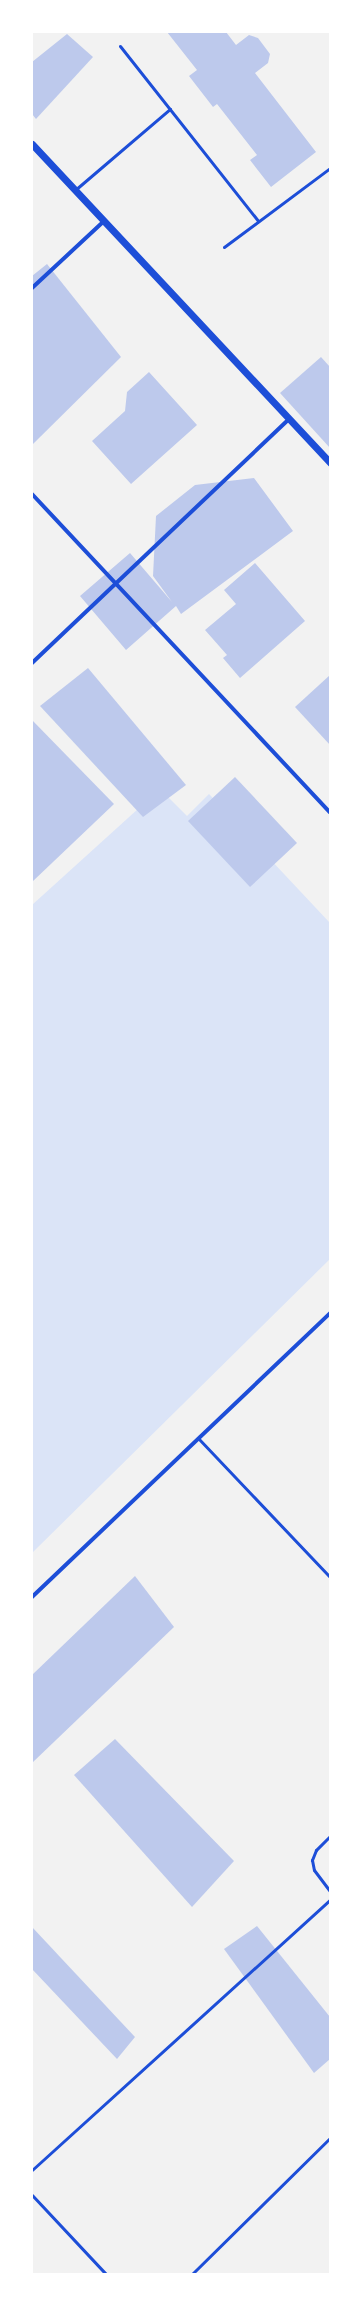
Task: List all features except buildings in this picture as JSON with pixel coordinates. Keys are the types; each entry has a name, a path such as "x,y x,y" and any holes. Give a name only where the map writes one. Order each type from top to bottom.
{"street":[{"path":"32,144 330,463"},
{"path":"32,288 104,221"},
{"path":"32,663 289,420"},
{"path":"32,494 330,812"},
{"path":"32,1597 330,1313"}],"lane":[{"path":"120,46 258,221"},
{"path":"75,190 170,110"},
{"path":"224,247 330,168"},
{"path":"198,1438 330,1577"},
{"path":"330,1836 316,1850 312,1860 314,1870 330,1892"},
{"path":"32,2170 330,1900"},
{"path":"192,2274 330,2138"},
{"path":"32,2195 106,2274"}],"shaded area":[{"path":"160,789 187,816 209,794 330,923 330,1259 32,1553 32,905"}]}
